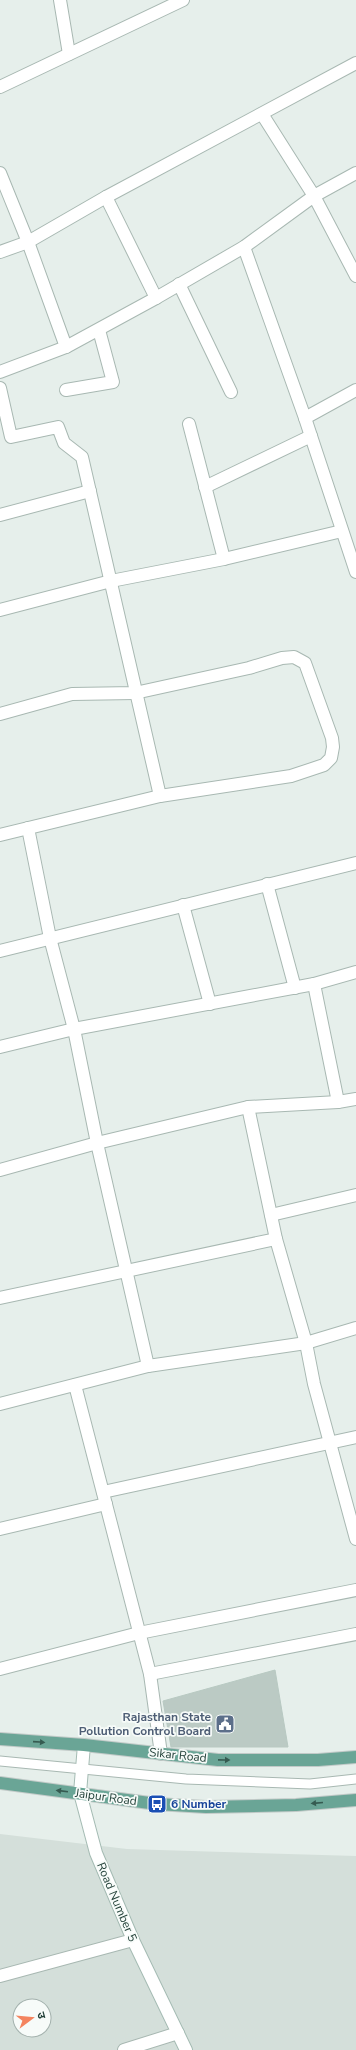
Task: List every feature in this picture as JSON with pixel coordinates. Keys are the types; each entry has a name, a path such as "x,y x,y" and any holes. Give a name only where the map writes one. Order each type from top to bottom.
{"main road":[{"name":"Sikar Road","path":"0,1739 84,1745 218,1760 318,1760 356,1757"},
{"name":"Jaipur Road","path":"0,1783 157,1804 206,1807 296,1805 356,1800"}],"street":[{"path":"60,0 69,54"},
{"path":"1,83 69,54 183,0"},
{"path":"0,252 28,242 106,197 356,63"},
{"path":"262,114 314,196 356,276"},
{"path":"0,173 28,242 66,347"},
{"path":"0,372 66,347 99,330 244,247 314,196 356,173"},
{"path":"106,197 156,298"},
{"path":"244,247 306,418 356,572"},
{"path":"179,284 231,392"},
{"path":"66,390 113,382 99,330"},
{"path":"0,388 11,437 58,427 64,443 82,457 135,693 160,796"},
{"path":"306,418 356,390"},
{"path":"188,424 224,559"},
{"path":"205,487 311,436"},
{"path":"0,515 90,491"},
{"path":"0,610 111,581 224,559 342,530"},
{"path":"0,714 72,694 135,693 249,668 282,658 294,657 305,663 332,738 333,747 331,758 324,765 291,776 160,796 0,835"},
{"path":"28,828 50,938 74,1030 97,1143 148,1366"},
{"path":"0,951 356,863"},
{"path":"267,884 295,988"},
{"path":"183,905 210,1004"},
{"path":"0,1047 74,1030 314,984 356,972"},
{"path":"314,984 338,1102"},
{"path":"0,1170 97,1143 248,1108 338,1102 356,1099"},
{"path":"248,1108 276,1239 306,1343 314,1384 356,1539"},
{"path":"271,1214 356,1195"},
{"path":"0,1298 276,1239"},
{"path":"0,1404 148,1366 306,1343 356,1328"},
{"path":"75,1385 150,1674 161,1754"},
{"path":"0,1529 105,1498 330,1442 356,1437"},
{"path":"0,1669 139,1633 356,1590"},
{"path":"150,1674 356,1634"},
{"name":"Road Number 5","path":"84,1745 80,1793 96,1853 133,1940 186,2050"},
{"path":"0,1976 133,1940"},
{"path":"124,2050 178,2032"}],"lane":[{"path":"0,1761 186,1779 310,1784 356,1779"}],"shaded area":[{"path":"0,1834 127,1849 356,1856 356,2050 0,2050"}],"building":[{"name":"Rajasthan State Pollution Control Board","path":"275,1670 288,1747 171,1747 163,1701"}],"place":[{"name":"Rajasthan State Pollution Control Board","path":"225,1724"},
{"name":"6 Number","path":"157,1804"}]}
